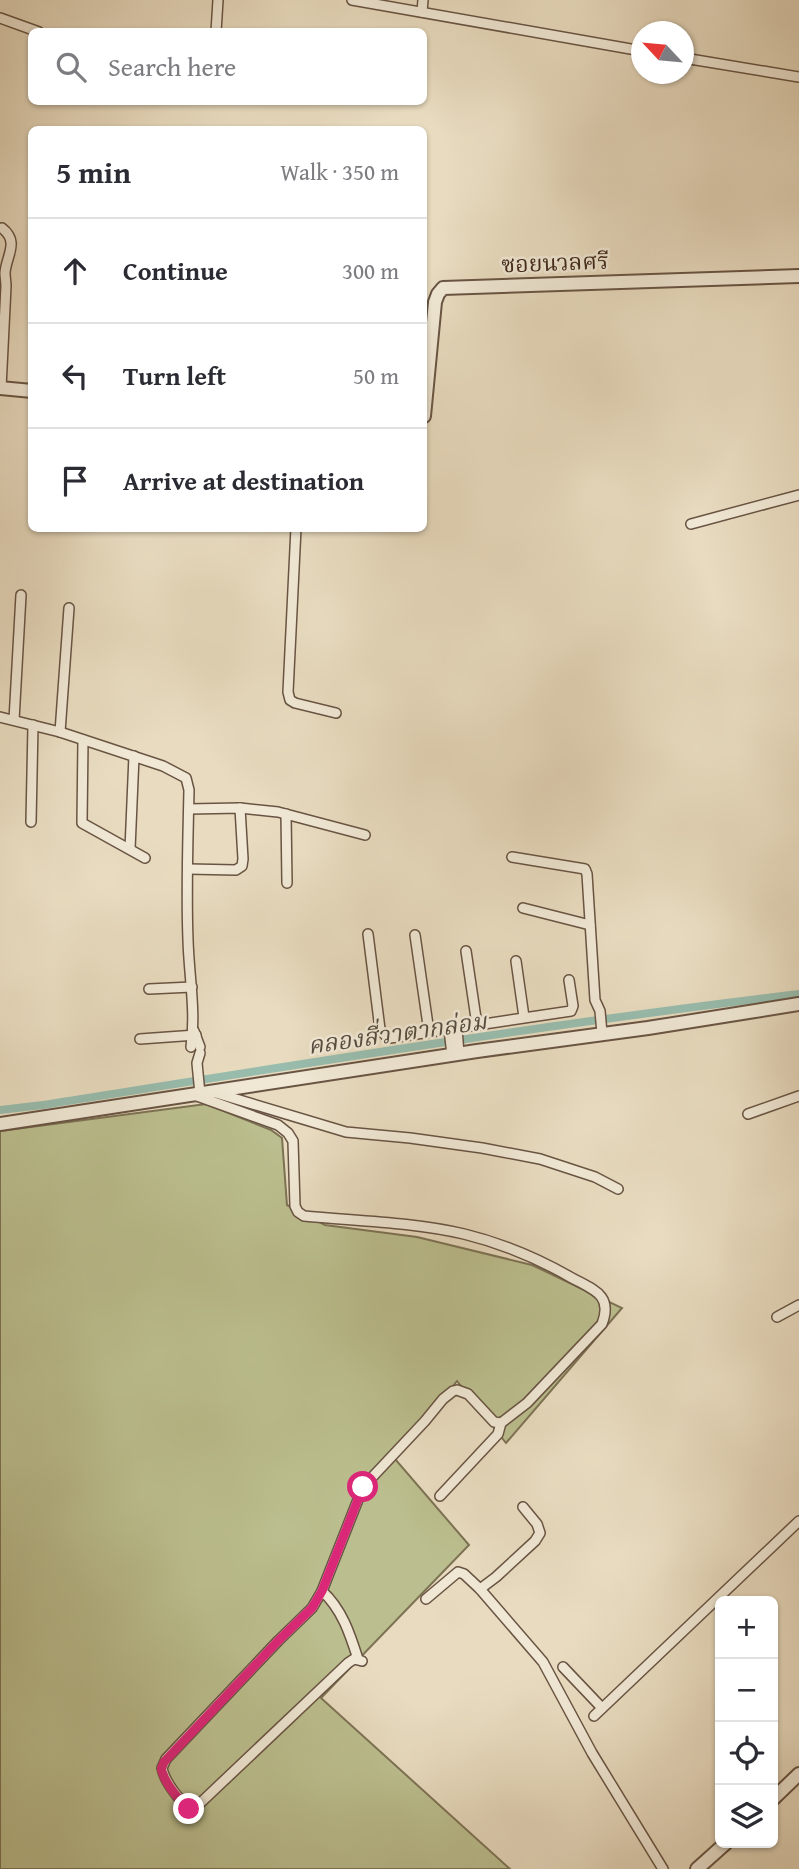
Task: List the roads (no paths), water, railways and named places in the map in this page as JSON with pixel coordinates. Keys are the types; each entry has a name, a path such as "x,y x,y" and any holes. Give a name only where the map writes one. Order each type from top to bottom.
{"street":[{"path":"216,28 218,0"},
{"path":"352,0 631,49"},
{"path":"422,12 423,0"},
{"path":"0,18 28,28"},
{"path":"694,60 799,77"},
{"path":"2,228 11,238 5,275 1,388 28,391"},
{"name":"ซอยนวลศรี","path":"427,385 435,302 443,288 799,276"},
{"path":"691,524 799,495"},
{"path":"296,532 288,692 290,700 295,704 335,713"},
{"path":"14,720 21,595"},
{"path":"60,732 69,608"},
{"path":"0,717 60,732 134,756 186,778 189,790 188,941 194,1033 203,1094"},
{"path":"31,821 33,725"},
{"path":"83,740 82,823 145,858"},
{"path":"130,849 134,756"},
{"path":"188,808 240,808 286,814 365,835"},
{"path":"188,869 236,870 242,866 240,808"},
{"path":"286,814 287,883"},
{"path":"512,857 585,869 595,1000 600,1011 602,1029"},
{"path":"523,908 590,925"},
{"path":"368,934 380,1029 390,1038 429,1032 454,1033 477,1025 571,1011 573,1006 569,980"},
{"path":"415,935 429,1032"},
{"path":"466,951 477,1025"},
{"path":"516,961 524,1017"},
{"path":"149,989 192,987"},
{"path":"0,1124 203,1094 455,1051 602,1029 648,1028 799,1004"},
{"path":"140,1040 194,1033"},
{"path":"454,1033 455,1051"},
{"path":"203,1094 346,1132 446,1143 540,1159 595,1177 618,1189"},
{"path":"203,1094 278,1125 288,1133 293,1142 295,1206 304,1216 427,1227 464,1234 497,1244 554,1268 602,1297 607,1313 602,1324 527,1403 500,1423 498,1434 440,1496"},
{"path":"748,1114 799,1096"},
{"path":"777,1317 799,1305"},
{"path":"322,1591 341,1614 360,1660 348,1663 194,1809 189,1809 164,1776 162,1768 166,1759 312,1608 322,1591 363,1487 453,1391 468,1394 494,1422 500,1423"},
{"path":"480,1589 540,1534 537,1524 523,1507"},
{"path":"594,1716 799,1521"},
{"path":"426,1599 458,1572 480,1589 543,1662 592,1753 663,1869"},
{"path":"563,1667 602,1708"},
{"path":"778,1793 799,1774"},
{"path":"697,1869 720,1848"}],"waterway":[{"name":"คลองสี่วาตากล่อม","path":"0,1110 515,1032 799,994"}]}
